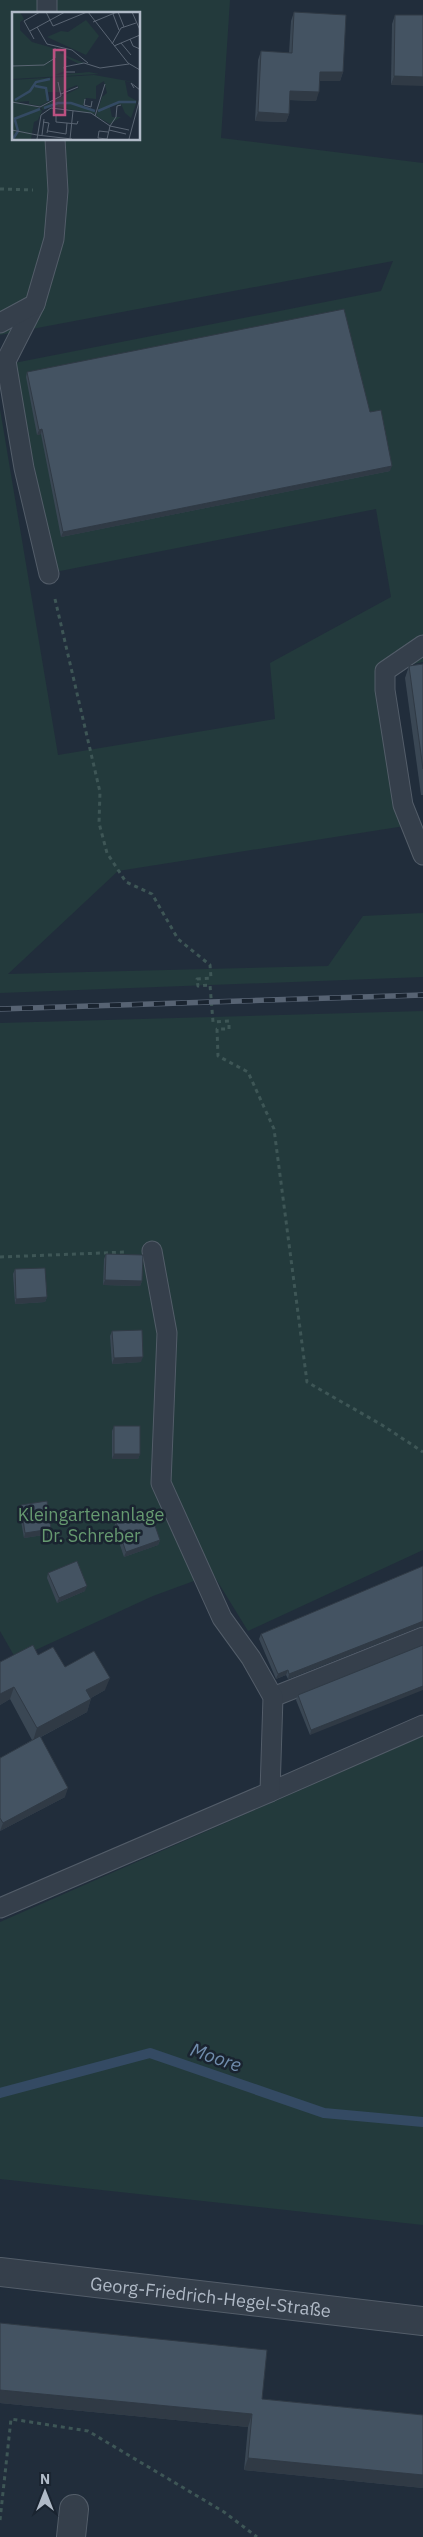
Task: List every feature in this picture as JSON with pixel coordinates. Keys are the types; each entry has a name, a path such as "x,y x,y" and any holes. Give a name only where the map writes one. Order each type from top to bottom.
{"street":[{"name":"Georg-Friedrich-Hegel-Straße","path":"0,2272 423,2322"},
{"path":"71,2537 74,2509"}],"lane":[{"path":"49,574 24,468 6,361 35,304 54,239 58,191 55,140"},
{"path":"0,323 35,304"},
{"path":"423,645 385,671 385,690 403,805 423,855"},
{"path":"152,1251 167,1333 161,1483 222,1618 251,1658 273,1697 270,1792"},
{"path":"273,1697 423,1637"},
{"path":"0,1908 423,1725"}],"path":[{"path":"49,574 78,706 100,792 99,823 108,853 126,882 152,894 178,939 210,965 211,978 197,979 198,986 210,985 213,1022 229,1021 229,1029 217,1029 218,1056 248,1072 274,1129 308,1382 382,1424 423,1452"},
{"path":"0,1257 152,1251"},
{"path":"0,2520 11,2419 88,2431 224,2512 257,2537"}],"green space":[{"path":"0,0 230,0 221,138 423,163 423,662 392,668 411,825 118,871 8,974 328,966 363,916 423,913 423,977 0,993 0,409 58,755 275,719 270,663 391,597 376,509 55,572 14,363 381,291 393,261 0,335"},
{"name":"Kleingartenanlage Dr. Schreber","path":"423,1011 423,1550 248,1631 213,1574 153,1596 16,1659 0,1631 0,1023"},
{"path":"423,1736 423,2225 0,2179 0,1922"}],"building":[{"path":"294,12 346,15 343,72 320,72 319,92 290,91 289,114 258,112 261,51 292,53"},
{"path":"395,15 423,15 423,77 394,76"},
{"path":"344,309 370,412 381,410 392,466 63,532 42,429 39,430 27,372"},
{"path":"423,664 423,769 409,666"},
{"path":"106,1254 143,1255 142,1281 105,1280"},
{"path":"45,1268 47,1297 16,1299 15,1269"},
{"path":"142,1330 143,1357 114,1358 112,1331"},
{"path":"114,1426 140,1426 140,1454 114,1454"},
{"path":"47,1501 51,1529 25,1533 21,1505"},
{"path":"150,1511 160,1540 126,1552 116,1522"},
{"path":"77,1561 87,1586 59,1598 48,1573"},
{"path":"423,1566 423,1621 289,1674 288,1670 278,1674 261,1634"},
{"path":"33,1645 38,1655 53,1647 65,1667 94,1651 110,1678 86,1690 91,1699 37,1728 14,1687 0,1694 0,1662"},
{"path":"423,1645 423,1686 311,1730 298,1695"},
{"path":"40,1736 68,1788 3,1823 0,1818 0,1758"},
{"path":"0,2323 267,2350 262,2399 423,2415 423,2475 248,2458 252,2414 0,2390"}],"waterway":[{"name":"Moore","path":"0,2093 150,2053 324,2113 423,2122"}],"railway":[{"path":"0,1009 423,995"}]}
